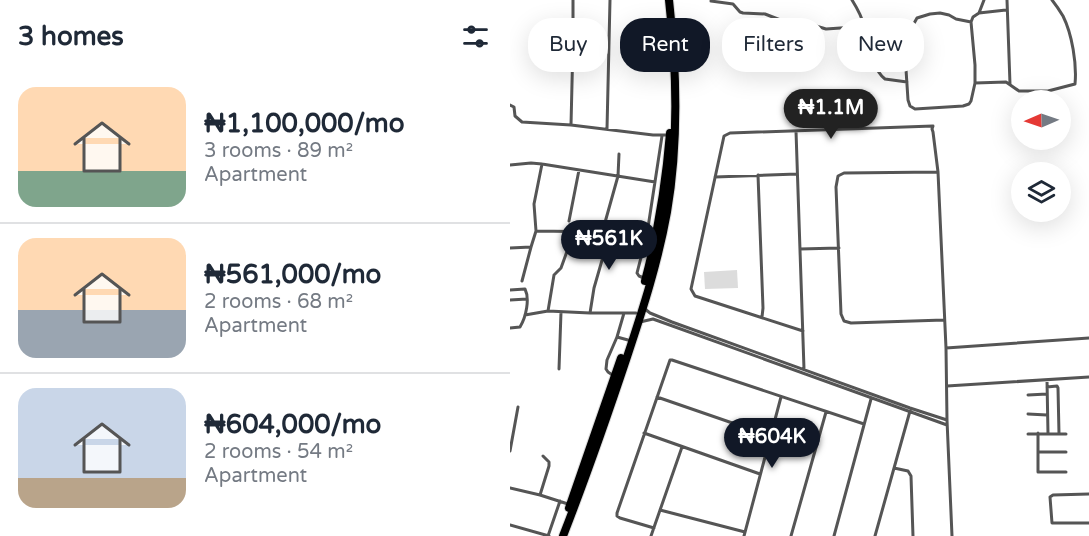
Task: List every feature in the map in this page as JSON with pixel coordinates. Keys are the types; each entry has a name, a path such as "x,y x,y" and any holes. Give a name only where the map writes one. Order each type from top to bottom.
{"highway":[{"path":"561,536 637,318 660,219 669,56 664,0"},
{"path":"561,536 580,494 627,340 643,308 667,213 673,159 676,84 669,0"}],"street":[{"path":"573,0 573,18"},
{"path":"607,129 610,0"},
{"path":"704,0 733,4 743,13 767,15 783,21 806,23 825,29 837,28"},
{"path":"852,0 861,18"},
{"path":"979,13 984,0"},
{"path":"1007,0 1010,84"},
{"path":"975,83 1006,82 1019,91 1048,91 1075,84 1075,64 1068,29 1064,17 1052,0"},
{"path":"906,72 908,100 910,106 915,109 969,104 972,101 975,83 971,22 973,16 979,13 1006,10"},
{"path":"917,18 940,13 956,20 971,22"},
{"path":"571,125 572,72"},
{"path":"879,72 885,79 907,82"},
{"path":"510,105 514,107 515,116 522,122 666,135"},
{"path":"803,331 695,296 692,293 724,136 727,134 933,126 938,172 952,536"},
{"path":"796,131 803,372"},
{"path":"646,278 637,273 647,234 655,182 664,152"},
{"path":"590,314 594,288 609,236 604,226 618,176 619,154"},
{"path":"510,165 542,164 655,182"},
{"path":"522,281 536,231 534,204 542,164"},
{"path":"569,221 579,170"},
{"path":"938,172 840,174 836,187 838,248 841,314 844,321 851,323 944,320"},
{"path":"715,177 797,174"},
{"path":"758,175 762,318"},
{"path":"536,231 608,232"},
{"path":"548,311 554,275 561,268 574,232"},
{"path":"510,248 531,247"},
{"path":"800,249 838,248"},
{"path":"510,290 525,289 527,291 525,315 520,327 510,328"},
{"path":"510,300 527,299"},
{"path":"643,308 665,320 872,399 947,420"},
{"path":"525,315 548,311 590,314 624,313 637,318 653,320 947,425"},
{"path":"560,369 561,312"},
{"path":"615,377 606,369 607,360 624,313"},
{"path":"617,337 627,340"},
{"path":"946,348 1089,338"},
{"path":"654,528 620,518 617,513 668,363 672,360 864,424"},
{"path":"947,386 1089,377"},
{"path":"1047,380 1048,434"},
{"path":"1047,387 1057,386 1058,388 1059,434"},
{"path":"1028,395 1047,394"},
{"path":"657,397 770,436"},
{"path":"660,510 744,534 781,397"},
{"path":"834,536 872,399"},
{"path":"510,451 518,407"},
{"path":"875,536 910,410"},
{"path":"791,536 825,412"},
{"path":"1028,414 1047,415"},
{"path":"644,433 760,474"},
{"path":"1028,434 1066,434"},
{"path":"1038,434 1038,472 1066,472"},
{"path":"651,536 682,447"},
{"path":"1038,452 1066,452"},
{"path":"540,495 549,464 543,456"},
{"path":"894,468 908,471 911,476 914,536"},
{"path":"510,488 570,505"},
{"path":"1089,494 1050,497 1052,523 1089,523"},
{"path":"510,525 548,536 560,501"}],"shaded area":[{"path":"737,270 738,288 705,289 704,272"}]}
